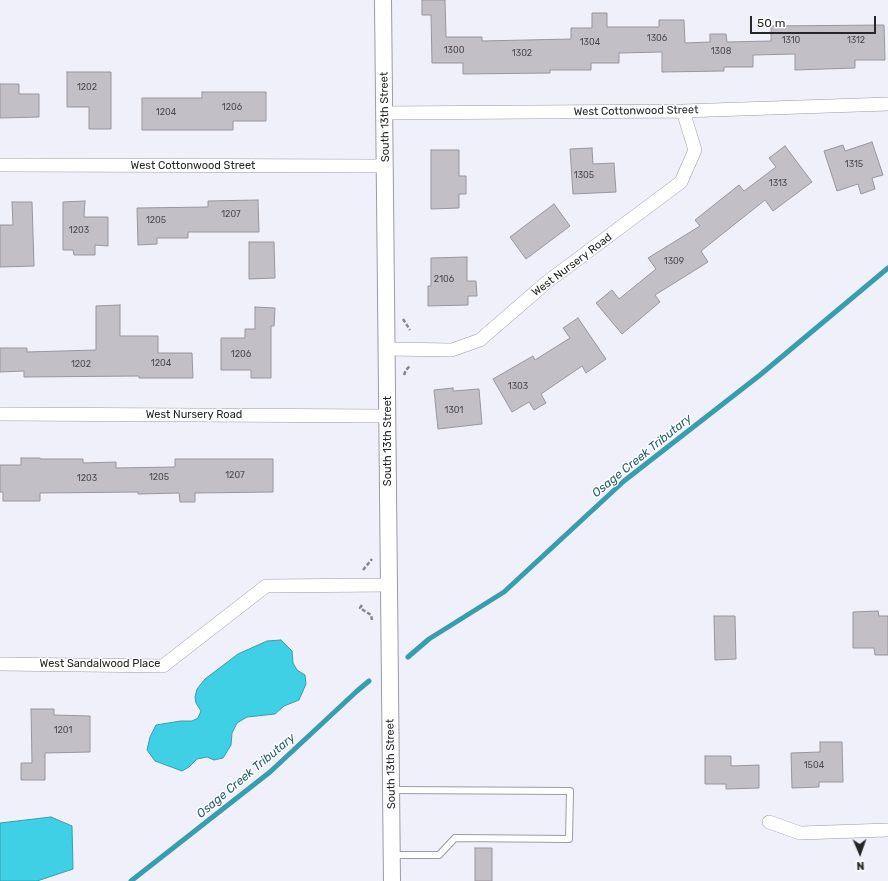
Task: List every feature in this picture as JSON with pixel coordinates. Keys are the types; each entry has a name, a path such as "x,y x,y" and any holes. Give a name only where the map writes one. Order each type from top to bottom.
{"street":[{"name":"South 13th Street","path":"383,0 388,348 392,881"},
{"name":"West Cottonwood Street","path":"385,113 683,111 888,104"},
{"name":"West Nursery Road","path":"388,348 452,350 480,340 547,282 681,182 695,150 683,111"},
{"name":"West Cottonwood Street","path":"0,165 385,166"},
{"name":"West Nursery Road","path":"0,414 388,416"},
{"name":"West Sandalwood Place","path":"0,664 163,666 266,586 389,584"},
{"path":"769,822 800,832 888,830"}],"lane":[{"path":"392,790 570,791 569,839 455,838 439,855 392,855"}],"water":[{"path":"281,640 292,651 293,663 297,670 305,675 306,684 299,700 284,706 275,714 247,717 237,723 232,733 231,745 223,758 214,760 207,757 197,759 189,767 182,771 155,761 147,750 150,737 156,725 181,721 192,721 198,718 201,711 196,703 195,697 197,689 205,679 238,654 267,641"},
{"path":"51,817 72,826 73,869 37,881 0,881 0,823"}],"building":[{"path":"422,0 445,0 446,37 482,37 482,41 571,39 571,28 592,28 592,13 607,13 607,27 659,27 659,20 684,20 685,43 710,42 710,34 726,34 727,42 771,41 771,26 884,25 885,60 855,60 855,68 795,70 795,54 753,55 753,67 724,67 724,71 662,72 662,52 619,53 619,63 591,63 591,70 550,70 550,73 463,74 463,63 432,63 431,15 422,15"},
{"path":"67,72 111,72 111,129 89,129 89,107 67,107"},
{"path":"0,84 19,84 19,94 39,94 39,117 0,118"},
{"path":"202,92 266,92 266,121 233,121 233,130 142,130 142,98 202,98"},
{"path":"872,142 883,175 872,178 875,189 861,194 858,184 837,191 824,151 843,145 845,151"},
{"path":"785,146 812,182 773,211 765,200 701,251 708,262 655,295 660,302 622,334 596,303 612,290 619,299 656,269 648,258 700,226 695,220 739,185 744,191 776,167 769,158"},
{"path":"592,148 593,164 614,163 616,192 573,194 570,149"},
{"path":"431,150 459,150 459,176 466,176 466,194 459,194 459,208 431,209"},
{"path":"258,200 259,232 188,232 188,238 157,238 157,244 138,245 137,208 208,207 208,201"},
{"path":"85,201 84,217 108,217 108,246 95,245 95,255 74,255 73,250 63,250 63,202"},
{"path":"12,202 32,202 34,266 0,267 0,225 13,225"},
{"path":"554,204 570,226 526,259 510,237"},
{"path":"249,242 274,242 275,278 249,279"},
{"path":"467,257 467,281 476,281 477,296 468,296 468,305 428,306 428,286 431,286 431,258"},
{"path":"120,305 120,336 158,336 158,353 192,353 193,378 139,378 139,376 24,377 24,371 0,372 0,348 27,348 27,352 96,350 96,306"},
{"path":"255,307 275,308 274,326 271,326 271,378 251,378 251,370 221,370 221,338 245,338 245,329 255,329"},
{"path":"578,318 606,359 586,373 582,366 541,394 546,403 534,410 529,402 512,412 493,379 533,356 535,360 570,338 563,328"},
{"path":"453,388 453,391 479,389 482,424 438,429 434,390"},
{"path":"21,458 83,459 83,463 116,462 116,468 175,467 175,459 273,459 273,492 195,493 195,502 180,502 179,493 138,494 138,492 40,493 40,501 3,501 3,492 0,492 0,465 21,465"},
{"path":"878,611 879,616 888,616 888,655 875,655 874,648 853,648 853,612"},
{"path":"714,616 735,616 736,659 715,660"},
{"path":"31,709 54,709 54,715 90,716 90,752 45,753 45,780 21,780 21,763 32,763"},
{"path":"820,742 842,742 843,782 819,782 819,787 792,788 791,753 820,752"},
{"path":"705,756 731,756 731,766 759,765 759,788 726,789 726,784 705,784"},
{"path":"475,848 492,848 492,881 475,881"}],"waterway":[{"name":"Osage Creek Tributary","path":"408,657 429,639 504,592 624,481 760,375 888,268"},
{"name":"Osage Creek Tributary","path":"131,881 270,772 369,681"}]}
